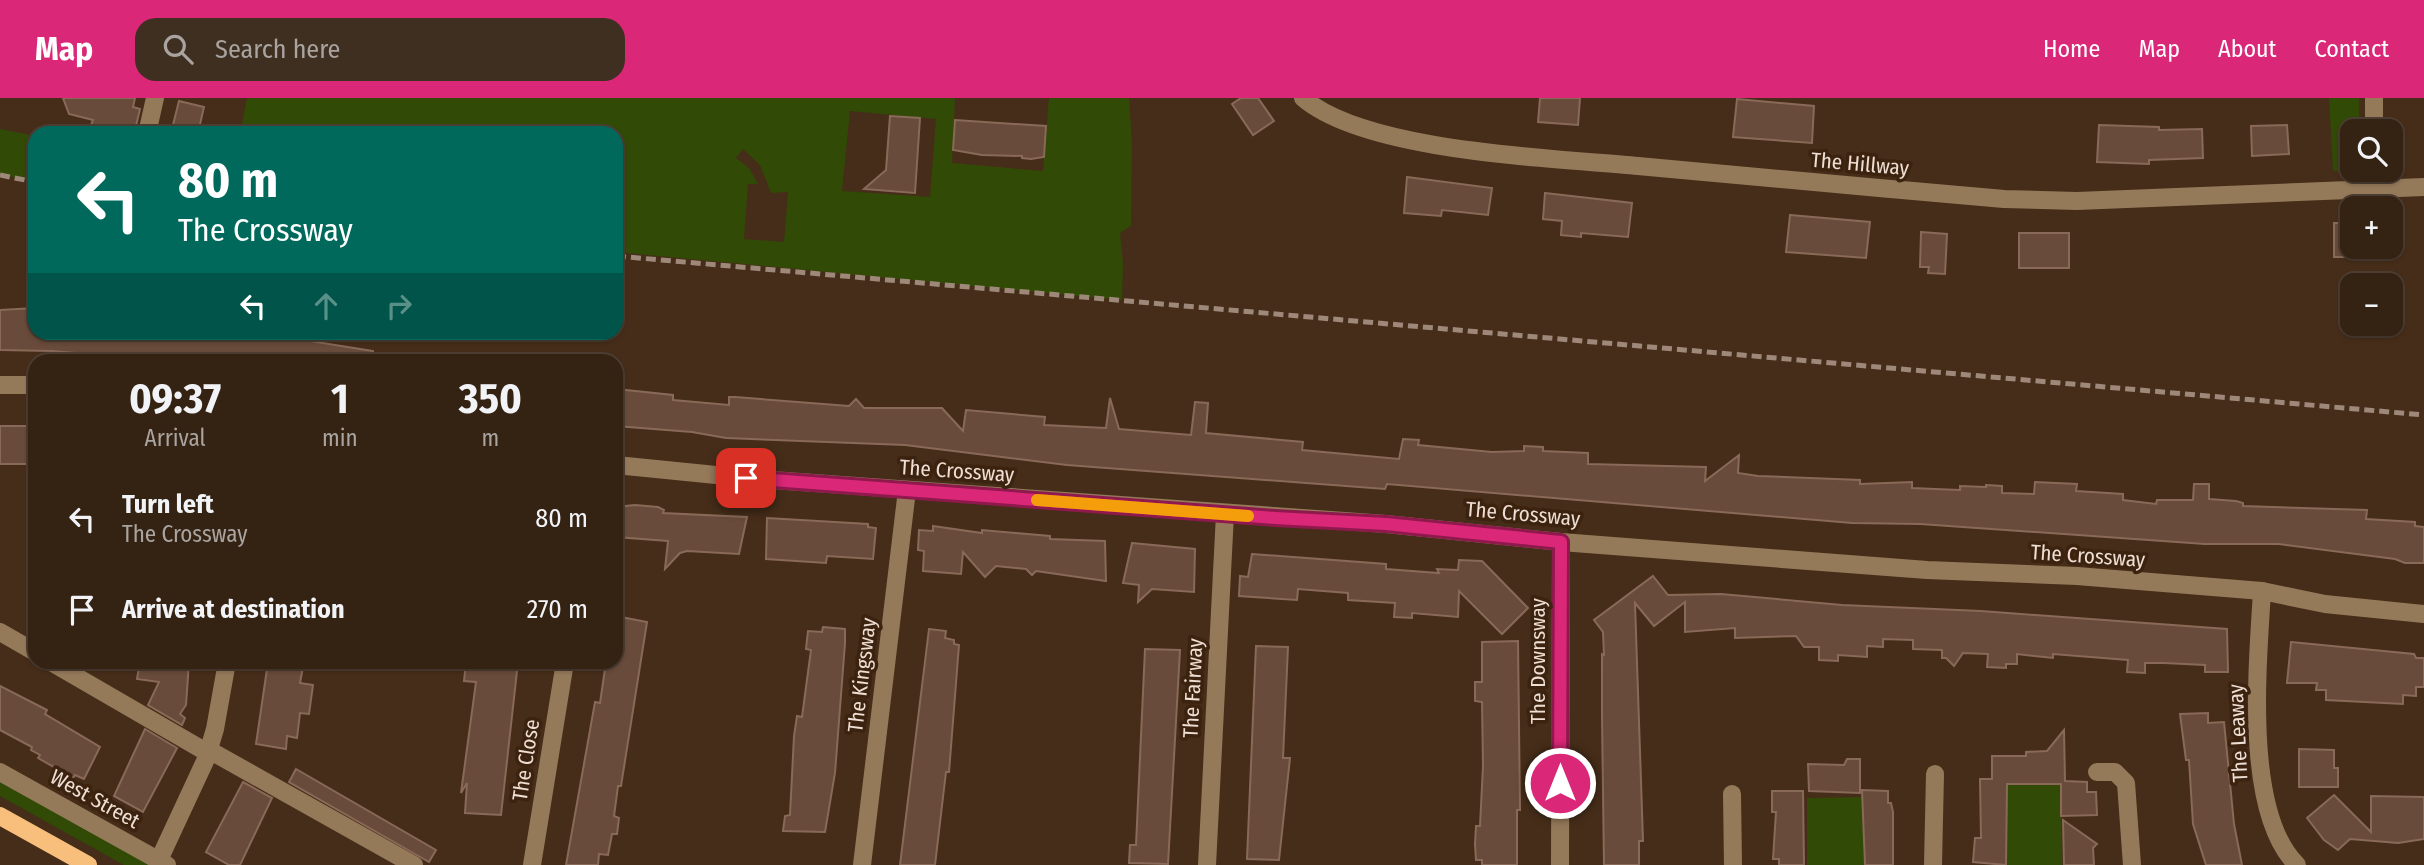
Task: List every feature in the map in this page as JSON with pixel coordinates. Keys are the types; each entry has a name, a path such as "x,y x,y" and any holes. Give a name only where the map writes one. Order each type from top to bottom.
{"main road":[{"path":"0,816 88,865"}],"street":[{"path":"149,126 155,98"},
{"name":"The Hillway","path":"1303,98 1336,120 1408,140 1525,155 1977,197 2077,201 2340,181"},
{"path":"2374,98 2374,119"},
{"name":"The Hillway","path":"2396,182 2424,187"},
{"path":"0,385 28,385"},
{"name":"The Crossway","path":"623,466 907,490 1386,524 1561,542 2262,591 2325,604 2424,614"},
{"name":"The Kingsway","path":"862,865 907,490"},
{"name":"The Fairway","path":"1207,865 1226,514"},
{"name":"The Downsway","path":"1560,865 1561,542"},
{"name":"The Leaway","path":"2262,591 2258,723 2263,784 2276,835 2284,851 2297,865"},
{"path":"0,632 28,648"},
{"path":"63,669 414,865"},
{"path":"163,863 208,751 226,669"},
{"name":"The Close","path":"532,865 564,669"},
{"name":"West Street","path":"0,772 163,863"},
{"path":"2097,772 2116,772 2126,783 2132,865"},
{"path":"1933,865 1935,774"},
{"path":"1732,794 1733,865"}],"green space":[{"path":"247,98 955,98 952,163 1043,171 1049,98 1129,98 1132,144 1131,226 1120,233 1122,300 623,253 623,126 241,126","holes":["850,111 936,119 930,197 842,191","743,149 760,165 771,193 788,192 784,242 744,239 748,184 758,184 749,168 736,158"]},
{"path":"2329,98 2359,98 2359,119 2340,119 2340,171 2333,171"},
{"path":"0,129 28,135 28,180 0,174"},
{"path":"0,780 153,865 124,865 0,796"},
{"path":"2006,784 2061,784 2062,865 2007,865"},
{"path":"1862,797 1864,865 1807,865 1807,798"}],"building":[{"path":"63,98 135,98 133,107 140,109 136,126 95,126 91,125 93,120 69,114"},
{"path":"1241,98 1258,98 1274,121 1253,135 1232,104"},
{"path":"1540,98 1580,98 1578,125 1538,122"},
{"path":"1737,99 1814,106 1812,143 1733,137"},
{"path":"179,101 204,107 200,126 173,126"},
{"path":"890,116 920,118 915,193 864,189 886,170"},
{"path":"955,120 1046,126 1044,157 1031,159 953,150"},
{"path":"2099,125 2159,127 2159,130 2202,129 2203,158 2149,160 2149,164 2097,162"},
{"path":"2287,125 2289,154 2252,156 2251,126"},
{"path":"1407,177 1492,188 1488,215 1442,210 1441,216 1404,213"},
{"path":"1545,193 1632,203 1628,237 1581,233 1581,237 1561,235 1562,221 1543,219"},
{"path":"1790,215 1870,222 1866,258 1786,252"},
{"path":"2334,223 2340,223 2340,257 2334,257"},
{"path":"1921,232 1947,234 1945,274 1928,273 1929,267 1920,267"},
{"path":"2019,233 2069,233 2069,268 2019,268"},
{"path":"28,308 28,340 304,340 373,351 373,354 88,354 0,350 0,310"},
{"path":"623,390 673,395 673,400 729,405 729,397 735,397 849,406 856,399 864,408 942,408 963,431 966,410 1045,417 1044,425 1106,428 1110,398 1119,429 1191,435 1195,402 1208,403 1206,433 1303,442 1302,450 1399,459 1403,439 1419,440 1418,445 1492,452 1524,451 1524,446 1543,447 1543,451 1588,453 1588,464 1706,467 1705,481 1739,455 1738,473 1758,476 1860,480 1860,484 1912,482 1912,488 1935,489 1960,490 1960,486 2002,486 2002,493 2034,494 2035,482 2077,484 2076,491 2123,494 2123,500 2156,504 2157,500 2193,500 2194,484 2209,484 2209,499 2236,501 2243,503 2243,506 2367,510 2366,519 2415,522 2415,526 2424,527 2424,563 2405,563 2395,559 2279,544 2205,544 1920,524 1852,523 1387,484 1385,489 1067,465 905,445 726,438 692,432 623,427"},
{"path":"0,426 28,426 28,464 0,464"},
{"path":"623,506 658,507 664,510 663,513 747,517 739,554 687,551 680,553 665,569 668,541 623,538"},
{"path":"767,518 868,524 868,527 876,528 873,559 827,556 826,563 766,559"},
{"path":"933,526 982,533 982,530 1050,536 1050,539 1105,541 1106,581 1036,571 1032,575 1026,569 996,566 985,577 963,552 961,574 923,571 924,551 918,550 919,530 933,531"},
{"path":"1132,543 1195,549 1194,592 1152,589 1138,602 1139,585 1123,583"},
{"path":"1252,554 1386,564 1386,569 1439,573 1437,569 1458,570 1459,560 1482,561 1528,608 1502,634 1459,591 1458,617 1412,613 1412,618 1394,617 1395,603 1348,600 1348,593 1298,589 1297,600 1239,596 1240,576 1248,577"},
{"path":"1653,576 1668,595 1721,594 1842,605 1981,611 2227,629 2228,672 2205,672 2205,665 2145,663 2145,673 2127,672 2128,660 2053,654 2053,658 2017,654 2017,664 2006,664 2006,668 1987,667 1988,654 1963,653 1954,666 1946,658 1942,658 1942,650 1913,649 1913,640 1883,639 1883,647 1867,646 1867,657 1838,655 1838,661 1819,660 1819,647 1804,647 1796,636 1735,638 1735,628 1685,632 1685,602 1654,626 1635,603 1643,841 1639,841 1639,865 1604,865 1602,654 1604,655 1603,632 1594,620"},
{"path":"623,617 647,622 621,786 618,786 614,816 619,818 617,834 612,834 608,855 599,854 598,865 566,865 595,702 600,703 605,669 623,669"},
{"path":"823,627 845,629 835,773 825,832 783,831 785,816 790,815 794,736 797,716 802,717 811,650 806,649 808,631 822,632"},
{"path":"929,629 946,631 945,638 954,640 954,644 959,645 949,772 946,772 935,865 900,865"},
{"path":"1518,641 1520,810 1517,810 1517,865 1482,865 1482,860 1476,860 1475,844 1476,826 1480,826 1483,766 1482,702 1475,701 1475,682 1482,682 1482,642"},
{"path":"2291,642 2414,654 2416,658 2424,658 2424,687 2416,687 2416,696 2403,695 2403,704 2326,700 2326,690 2316,690 2317,683 2287,683"},
{"path":"1256,646 1288,647 1283,758 1290,758 1279,860 1247,859"},
{"path":"1145,649 1180,650 1168,864 1129,863 1130,845 1136,845"},
{"path":"139,669 189,669 186,705 180,714 185,718 182,725 148,705 159,682 137,679"},
{"path":"267,669 303,669 300,683 313,685 309,714 300,713 297,738 287,736 286,749 256,744"},
{"path":"465,669 517,669 501,815 465,813 467,783 461,793 476,682 464,681"},
{"path":"0,686 47,710 45,714 100,747 84,779 75,775 73,778 38,758 40,755 31,750 32,747 0,730"},
{"path":"2208,713 2208,723 2224,722 2234,824 2242,865 2206,865 2193,824 2189,760 2186,760 2180,714"},
{"path":"145,729 177,748 143,812 114,796"},
{"path":"2064,730 2065,781 2087,782 2087,792 2096,792 2097,815 2061,816 2061,784 2007,784 2006,865 1973,862 1975,838 1981,838 1980,779 1992,779 1992,756 2026,756 2026,752 2047,751"},
{"path":"2299,749 2334,750 2338,787 2299,787"},
{"path":"1847,759 1860,759 1860,793 1809,791 1808,764 1844,765"},
{"path":"296,769 436,850 429,862 289,782"},
{"path":"243,782 272,798 240,865 229,865 206,852"},
{"path":"1862,790 1888,791 1888,803 1891,803 1893,812 1893,865 1865,865"},
{"path":"1772,791 1803,791 1804,865 1779,865 1779,859 1773,859 1776,812 1772,812"},
{"path":"2334,795 2371,832 2371,796 2424,797 2424,839 2398,843 2350,839 2338,850 2324,840 2307,818"},
{"path":"2063,820 2097,844 2093,848 2094,865 2064,865"}],"railway":[{"path":"0,175 28,181"},
{"path":"623,257 2424,415"}],"slow traffic":[{"path":"1037,500 1248,516"}],"route":[{"path":"746,478 1386,524 1561,542 1560,783"}]}
